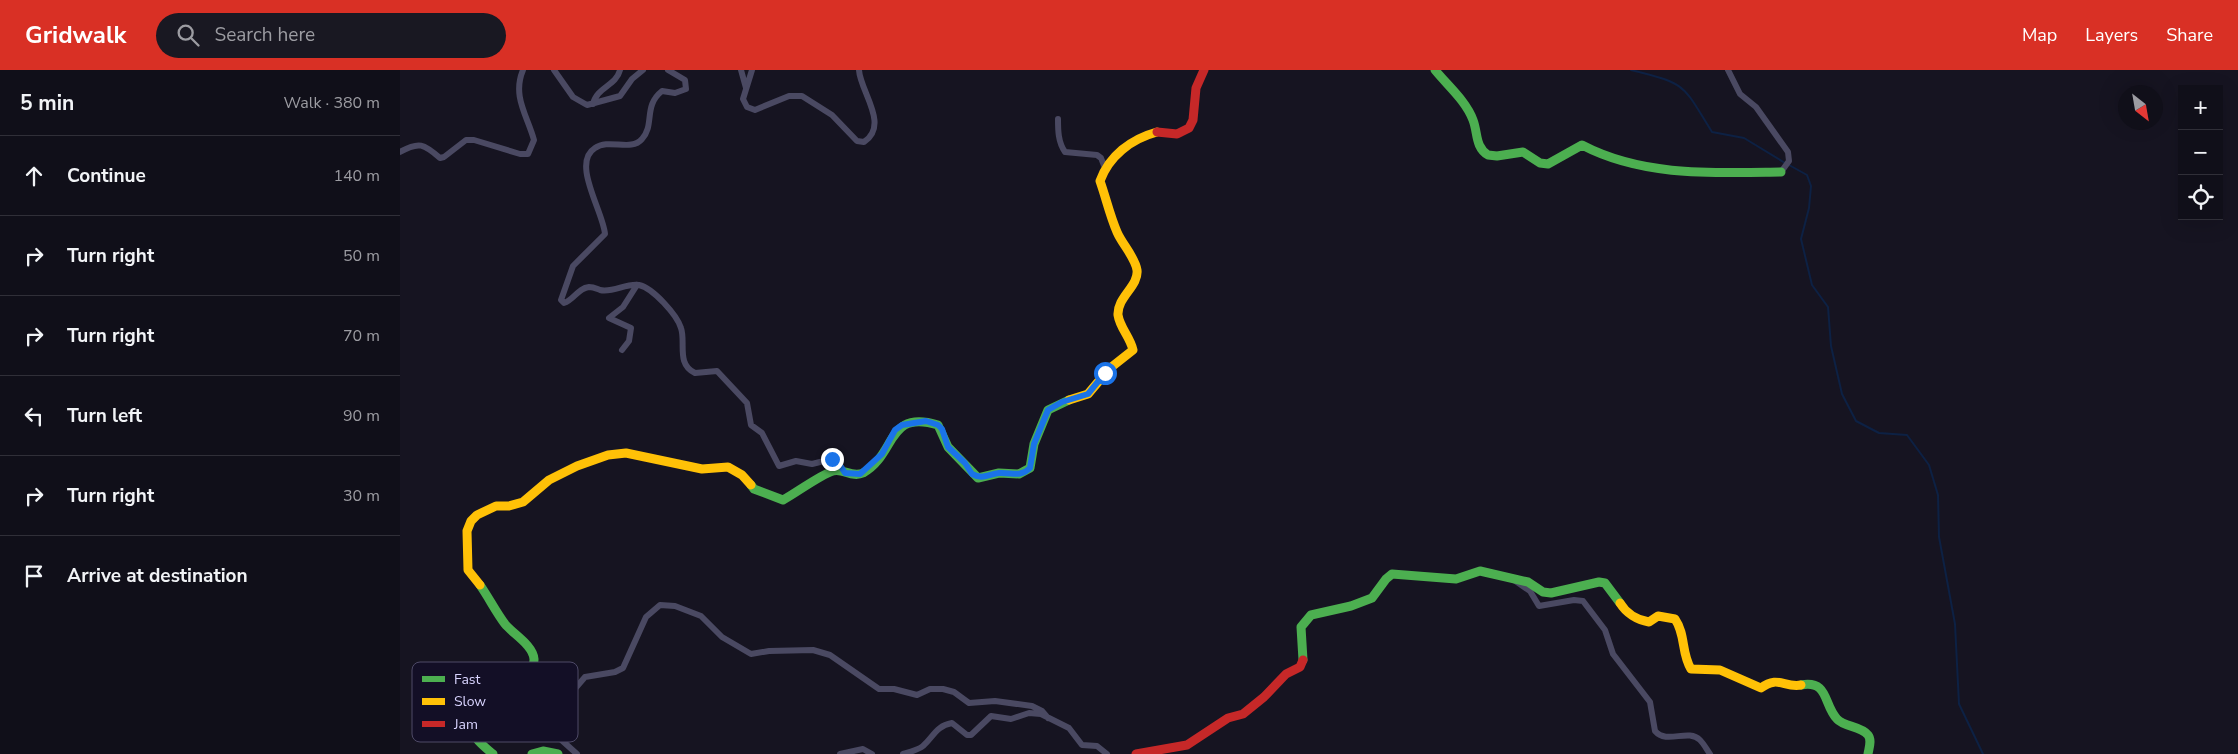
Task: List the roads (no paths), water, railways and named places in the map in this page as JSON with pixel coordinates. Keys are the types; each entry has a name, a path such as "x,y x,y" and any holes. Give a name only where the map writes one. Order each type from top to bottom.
{"street":[{"path":"400,152 410,146 420,145 428,147 440,158 444,158 460,143 466,140 474,140 520,154 528,154 534,140 519,98 518,88 523,70"},
{"path":"554,70 573,97 582,104 593,104 620,96 632,79 643,70"},
{"path":"593,104 595,96 616,80 620,70"},
{"path":"668,70 685,80 686,89 675,93 662,91 655,96 648,112 647,129 641,141 634,144 602,144 594,148 587,156 586,175 602,214 605,234 573,266 561,300 564,303 568,302 582,289 590,287 600,290 637,285 653,292 678,321 683,338 682,358 686,367 695,373 717,371 747,403 751,425 762,433 779,466 796,461 812,464 832,459 838,462 845,473"},
{"path":"741,70 746,88"},
{"path":"752,70 743,99 747,107 752,110 790,96 802,96 840,121 857,141 864,142 872,133 875,116 860,82 859,70"},
{"path":"533,662 534,658 529,648 505,624 490,599 468,570 466,531 471,521 477,515 496,506 510,506 523,502 548,480 588,462 615,454 637,454 702,469 728,467 742,475 754,488 776,499 788,498 833,471 860,474 882,454 895,430 902,425 926,421 938,425 942,429 948,447 965,463 972,474 984,478 999,473 1010,475 1022,474 1030,468 1034,444 1048,410 1062,402 1088,394 1109,369 1133,350 1132,344 1122,328 1118,314 1122,298 1136,278 1137,269 1117,233 1112,213 1102,190 1100,180 1105,168 1117,154 1136,141 1156,132 1174,134 1187,130 1192,123 1195,88 1204,70"},
{"path":"1436,70 1465,107 1472,120 1480,146 1487,155 1497,156 1516,151 1523,152 1542,164 1548,165 1553,164 1567,152 1582,145 1603,156 1664,169 1716,173 1764,170 1781,172 1789,161 1788,152 1756,107 1740,94 1728,70"},
{"path":"1058,119 1058,137 1063,150 1065,152 1097,155 1101,158 1105,168"},
{"path":"622,350 632,335 631,328 609,318 611,314 623,307 637,285"},
{"path":"1136,754 1180,747 1208,733 1228,718 1243,714 1264,697 1286,674 1300,667 1303,662 1300,636 1301,627 1311,615 1328,612 1374,597 1388,576 1438,576 1456,579 1480,571 1528,582 1543,592 1551,593 1599,582 1605,583 1625,611 1644,621 1649,622 1658,616 1675,619 1683,630 1686,659 1691,669 1720,670 1761,688 1769,682 1777,681 1793,686 1814,683 1826,696 1837,719 1867,733 1870,739 1868,754"},
{"path":"1513,580 1530,591 1539,606 1574,600 1583,601 1605,630 1613,654 1650,702 1655,731 1668,737 1689,736 1696,738 1710,754"},
{"path":"578,685 585,676 615,672 623,668 646,617 660,605 669,604 702,616 722,637 751,654 769,651 813,650 830,655 865,678 874,687 917,694 930,689 943,689 954,692 969,703 994,700 1032,706 1042,711 1048,718"},
{"path":"904,754 922,747 935,730 947,724 956,725 967,735 973,734 991,716 1010,719 1034,713 1069,728 1082,745 1097,746 1107,754"},
{"path":"478,742 493,754"},
{"path":"564,742 577,754"},
{"path":"840,754 863,749 872,754"},
{"path":"532,754 544,751 558,754"}],"waterway":[{"path":"1631,70 1663,79 1682,88 1695,104 1712,132 1744,138 1785,163"},
{"path":"1789,165 1807,175 1811,186 1809,208 1801,239 1812,285 1828,307 1831,346 1842,394 1856,421 1879,433 1907,435 1929,465 1938,495 1939,537 1955,624 1959,704 1983,754"}]}
